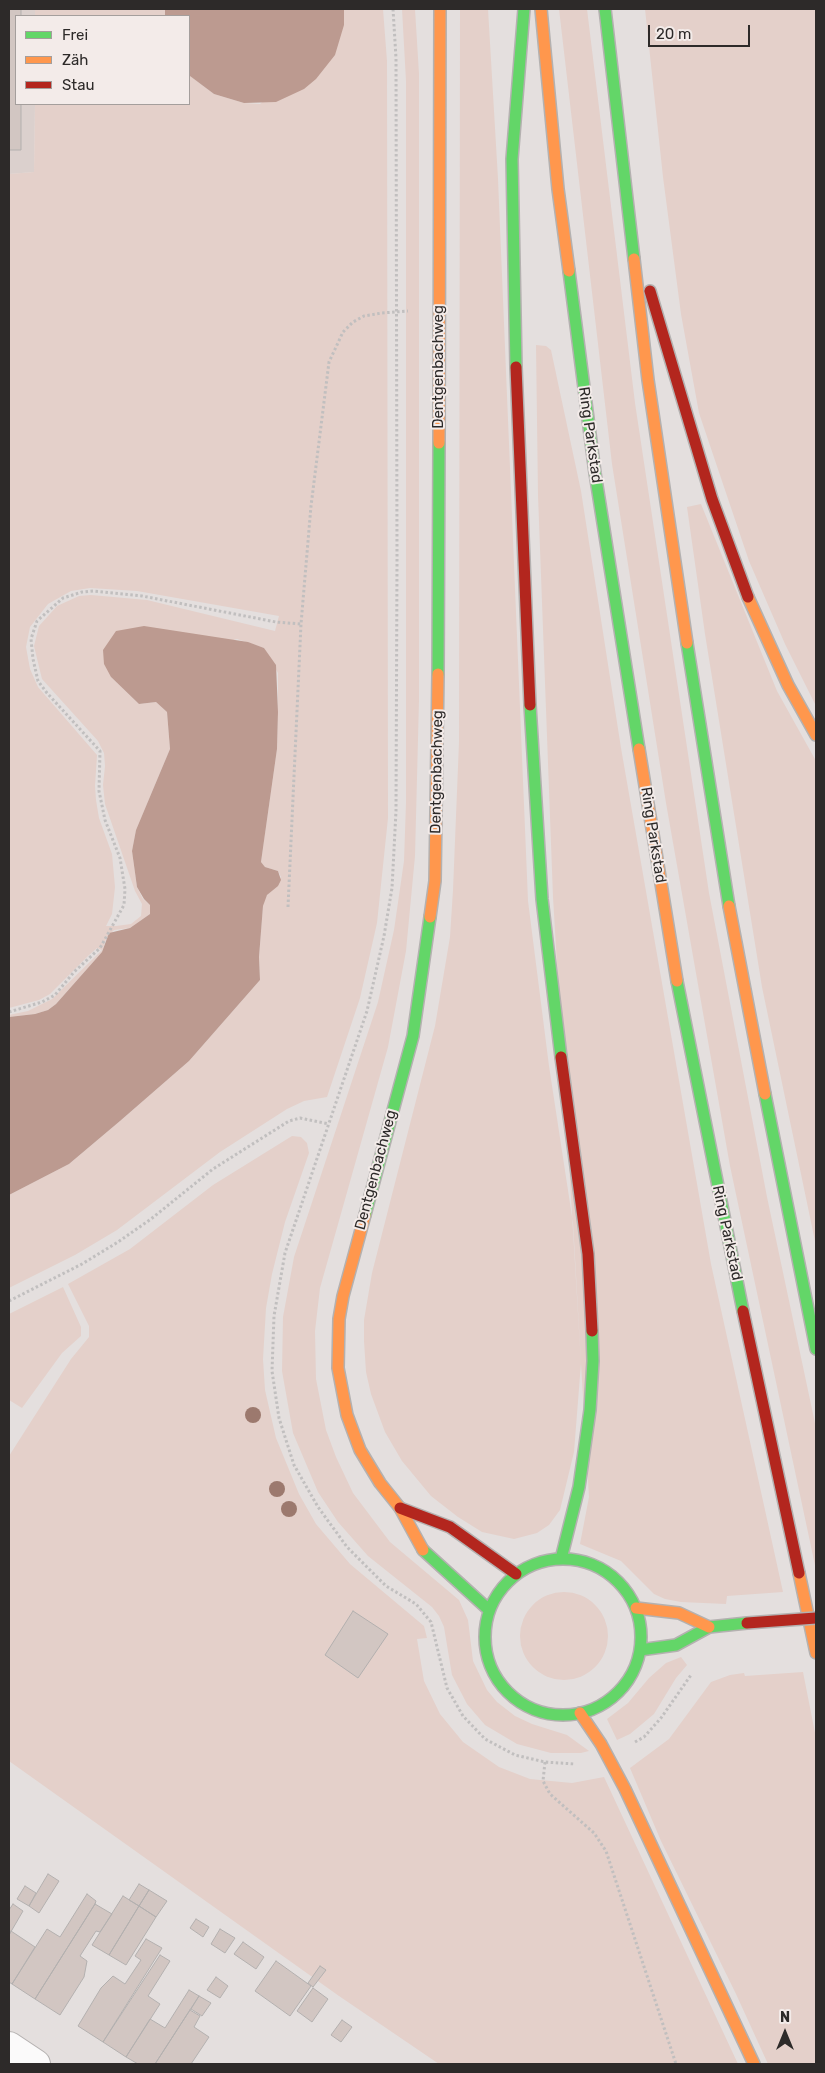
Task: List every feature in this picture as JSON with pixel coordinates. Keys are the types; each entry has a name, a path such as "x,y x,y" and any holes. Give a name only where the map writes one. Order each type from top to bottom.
{"main road":[{"name":"Dentgenbachweg","path":"440,9 438,696 435,881 413,1036 343,1296 338,1344 341,1390 350,1424 360,1450 380,1484 400,1508 422,1550 489,1610"},
{"path":"524,9 512,159 518,448 528,675 542,899 551,982 586,1236 593,1361 590,1410 579,1487 561,1559"},
{"name":"Ring Parkstad","path":"541,9 558,189 595,473 682,1010 726,1230 816,1653"},
{"path":"605,9 648,380 682,617 733,928 789,1223 816,1349"},
{"path":"629,219 712,499 743,586 788,685 816,735"},
{"name":"Dentgenbachweg","path":"400,1508 450,1527 516,1574"},
{"path":"561,1559 580,1560 598,1567 614,1578 627,1592 636,1608 640,1622 640,1650 633,1672 620,1690 602,1705 580,1713 556,1715 533,1709 512,1697 502,1685 487,1657 484,1633 489,1610 505,1584 516,1574 545,1560 561,1559"},
{"path":"636,1608 679,1613 708,1627"},
{"path":"640,1650 676,1644 708,1627 816,1618"},
{"path":"580,1713 608,1757 754,2064"}],"street":[{"path":"9,2046 36,2064"}],"path":[{"path":"9,1301 82,1264 118,1242 152,1219 213,1169 289,1121 300,1118 329,1124 367,1011 384,936 392,888 396,811 397,312 396,58 393,9"},
{"path":"288,907 300,624 311,506 329,362 343,332 353,322 364,316 397,312 439,311"},
{"path":"9,1012 42,1002 55,995 74,972 100,948 124,905 125,889 120,858 105,820 99,791 100,750 38,681 32,659 31,639 37,621 63,598 82,592 93,591 142,596 276,622 300,624"},
{"path":"436,1638 447,1688 463,1716 485,1738 515,1755 545,1762 576,1764 608,1757 644,1737 671,1705 692,1673 697,1669"},
{"path":"545,1762 544,1781 550,1794 594,1833 606,1851 676,2064"}],"shaded area":[{"path":"9,9 35,9 35,15 15,15 15,105 35,105 34,172 9,174"},
{"path":"35,9 165,9 165,15 35,15"},
{"path":"165,9 344,9 344,25 335,55 316,79 304,89 276,102 244,103 214,94 190,76 190,15 165,15"},
{"path":"344,9 383,9 387,61 388,818 377,923 360,998 327,1097 304,1101 287,1109 220,1152 117,1230 75,1255 9,1288 9,1195 69,1164 120,1121 189,1061 260,980 259,957 263,906 265,898 281,877 278,871 265,867 261,862 277,749 278,712 278,673 264,648 237,639 111,677 139,704 156,702 167,712 170,749 136,830 132,851 137,887 143,899 150,905 150,914 130,928 114,930 106,939 102,952 56,1004 48,1010 35,1014 9,1017 9,1015 28,1011 52,999 102,950 97,948 50,994 39,1000 9,1008 9,174 34,172 35,105 190,105 190,76 214,94 244,103 260,104 344,25","holes":["90,588 137,591 279,616 275,631 147,600 91,595 79,596 57,606 39,626 34,646 42,679 98,741 104,753 103,785 105,804 135,891 142,904 141,916 131,924 106,926 112,914 115,887 112,854 99,818 96,800 97,755 38,687 30,669 26,647 30,627 48,604 71,591"]},
{"path":"402,9 415,9 419,74 419,700 415,856 406,951 388,1047 320,1288 315,1331 316,1379 326,1430 353,1493 390,1542 459,1600 468,1620 473,1661 487,1690 497,1702 515,1716 532,1724 567,1735 589,1751 581,1753 551,1753 517,1744 485,1725 467,1704 452,1675 444,1627 439,1616 432,1607 368,1556 338,1522 318,1492 293,1433 282,1371 283,1317 294,1257 378,1002 394,930 404,861 406,803 406,81"},
{"path":"460,9 488,9 498,179 528,901 549,1066 573,1223 581,1363 574,1452 560,1510 549,1525 537,1533 514,1539 482,1532 458,1517 431,1496 402,1461 385,1432 371,1394 366,1372 364,1341 364,1320 372,1273 435,1026 450,937 459,742"},
{"path":"559,9 587,9 635,403 709,893 767,1197 816,1428 816,1570 730,1166 666,803 612,464"},
{"path":"645,9 816,9 816,706 785,644 749,561 699,413 681,314 663,177"},
{"path":"536,345 546,346 551,350 581,491 621,748 711,1264 783,1592 727,1596 726,1604 681,1602 665,1599 654,1594 621,1561 580,1544 589,1497 553,897 538,495"},
{"path":"701,504 777,691 816,761 816,1246 762,987 705,634 687,507"},
{"path":"144,626 248,642 264,648 276,665 277,749 261,862 265,867 278,871 281,880 278,886 267,895 263,906 259,957 260,980 189,1061 120,1121 69,1164 9,1195 9,1017 35,1014 48,1010 56,1004 102,952 109,933 130,928 150,914 150,905 137,887 132,851 136,830 170,749 167,712 156,702 139,704 111,677 104,664 103,650 116,631"},
{"path":"292,1136 301,1137 307,1143 309,1153 285,1222 272,1274 266,1308 263,1359 265,1390 276,1438 299,1494 316,1524 350,1564 424,1626 427,1638 417,1639 424,1681 440,1714 463,1742 499,1767 530,1779 572,1783 604,1777 738,2064 439,2064 339,1996 9,1761 9,1456 71,1359 89,1337 89,1326 68,1284 130,1249 213,1185"},
{"path":"63,1287 81,1327 81,1336 62,1353 22,1408 9,1400 9,1314"},
{"path":"564,1592 581,1595 589,1599 601,1611 605,1619 608,1636 605,1653 601,1661 589,1673 581,1677 564,1680 547,1677 539,1673 527,1661 523,1653 520,1636 523,1619 527,1611 539,1599 547,1595"},
{"path":"681,1657 687,1665 676,1678 654,1714 630,1734 617,1740 607,1719 628,1703 649,1678 666,1663"},
{"path":"803,1672 816,1738 816,2064 768,2064 661,1841 630,1768 669,1739 711,1682 730,1675 744,1673 745,1676"}],"building":[{"path":"9,9 21,9 21,15 15,15 15,105 21,105 21,150 9,150"},
{"path":"353,1611 388,1634 358,1678 325,1655"},
{"path":"48,1874 59,1881 39,1913 29,1906"},
{"path":"139,1884 149,1890 139,1906 129,1900"},
{"path":"25,1886 36,1893 29,1906 17,1899"},
{"path":"149,1890 167,1901 156,1917 139,1906"},
{"path":"87,1894 96,1901 95,1904 35,1999 12,1984 47,1929 60,1937"},
{"path":"123,1896 139,1906 109,1955 92,1945"},
{"path":"13,1904 23,1911 9,1935 9,1910"},
{"path":"95,1904 112,1914 100,1932 96,1931 80,1956 87,1961 84,1977 60,2015 35,1999"},
{"path":"139,1906 156,1917 126,1965 109,1955"},
{"path":"196,1919 209,1927 203,1937 190,1928"},
{"path":"220,1929 235,1938 225,1953 211,1944"},
{"path":"11,1931 35,1947 12,1984 9,1982 9,1935"},
{"path":"146,1939 162,1948 103,2042 78,2026 101,1988 113,1976 125,1984 141,1960 135,1956"},
{"path":"243,1942 264,1957 256,1969 234,1954"},
{"path":"160,1955 170,1961 148,1996 160,2004 126,2057 103,2042"},
{"path":"276,1961 311,1986 290,2016 255,1991"},
{"path":"320,1966 326,1970 313,1987 308,1983"},
{"path":"216,1977 228,1986 220,1998 207,1990"},
{"path":"313,1988 328,1999 312,2022 297,2011"},
{"path":"189,1990 199,1996 155,2064 138,2064 126,2057 150,2019 165,2028"},
{"path":"199,1996 211,2003 202,2016 191,2009"},
{"path":"190,2010 200,2016 194,2027 209,2037 191,2064 155,2064"},
{"path":"342,2020 352,2027 341,2042 331,2035"}],"traffic: fast":[{"path":"516,367 512,159 524,9"},
{"path":"605,9 634,259"},
{"path":"569,271 595,473 639,749"},
{"path":"438,674 439,443"},
{"path":"687,643 729,906"},
{"path":"530,705 542,899 561,1057"},
{"path":"365,1215 413,1036 430,917"},
{"path":"677,981 743,1311"},
{"path":"765,1094 816,1349"},
{"path":"561,1559 579,1487 590,1410 593,1361 592,1331"},
{"path":"423,1550 489,1610"},
{"path":"555,1559 571,1559 586,1562 600,1568 618,1582 632,1600 638,1614 641,1637 638,1660 632,1674 618,1692 600,1706 586,1712 571,1715 555,1715 540,1712 526,1706 508,1692 498,1680 488,1660 485,1645 485,1629 488,1614 494,1600 508,1582 520,1572 540,1562 555,1559"},
{"path":"640,1650 676,1645 709,1627 747,1623"}],"traffic: slow":[{"path":"439,443 440,9"},
{"path":"541,9 558,189 569,271"},
{"path":"634,259 648,380 687,643"},
{"path":"748,597 788,685 816,735"},
{"path":"430,917 435,881 438,674"},
{"path":"639,749 677,981"},
{"path":"729,906 765,1094"},
{"path":"365,1215 343,1296 339,1319 338,1368 347,1415 360,1450 380,1483 400,1508 423,1550"},
{"path":"799,1573 816,1653"},
{"path":"636,1608 679,1613 709,1627"},
{"path":"580,1713 601,1744 625,1789 754,2064"}],"traffic: jam":[{"path":"650,291 712,499 748,597"},
{"path":"516,367 530,705"},
{"path":"561,1057 588,1254 592,1331"},
{"path":"743,1311 799,1573"},
{"path":"400,1508 450,1527 516,1574"},
{"path":"747,1623 816,1618"}]}
